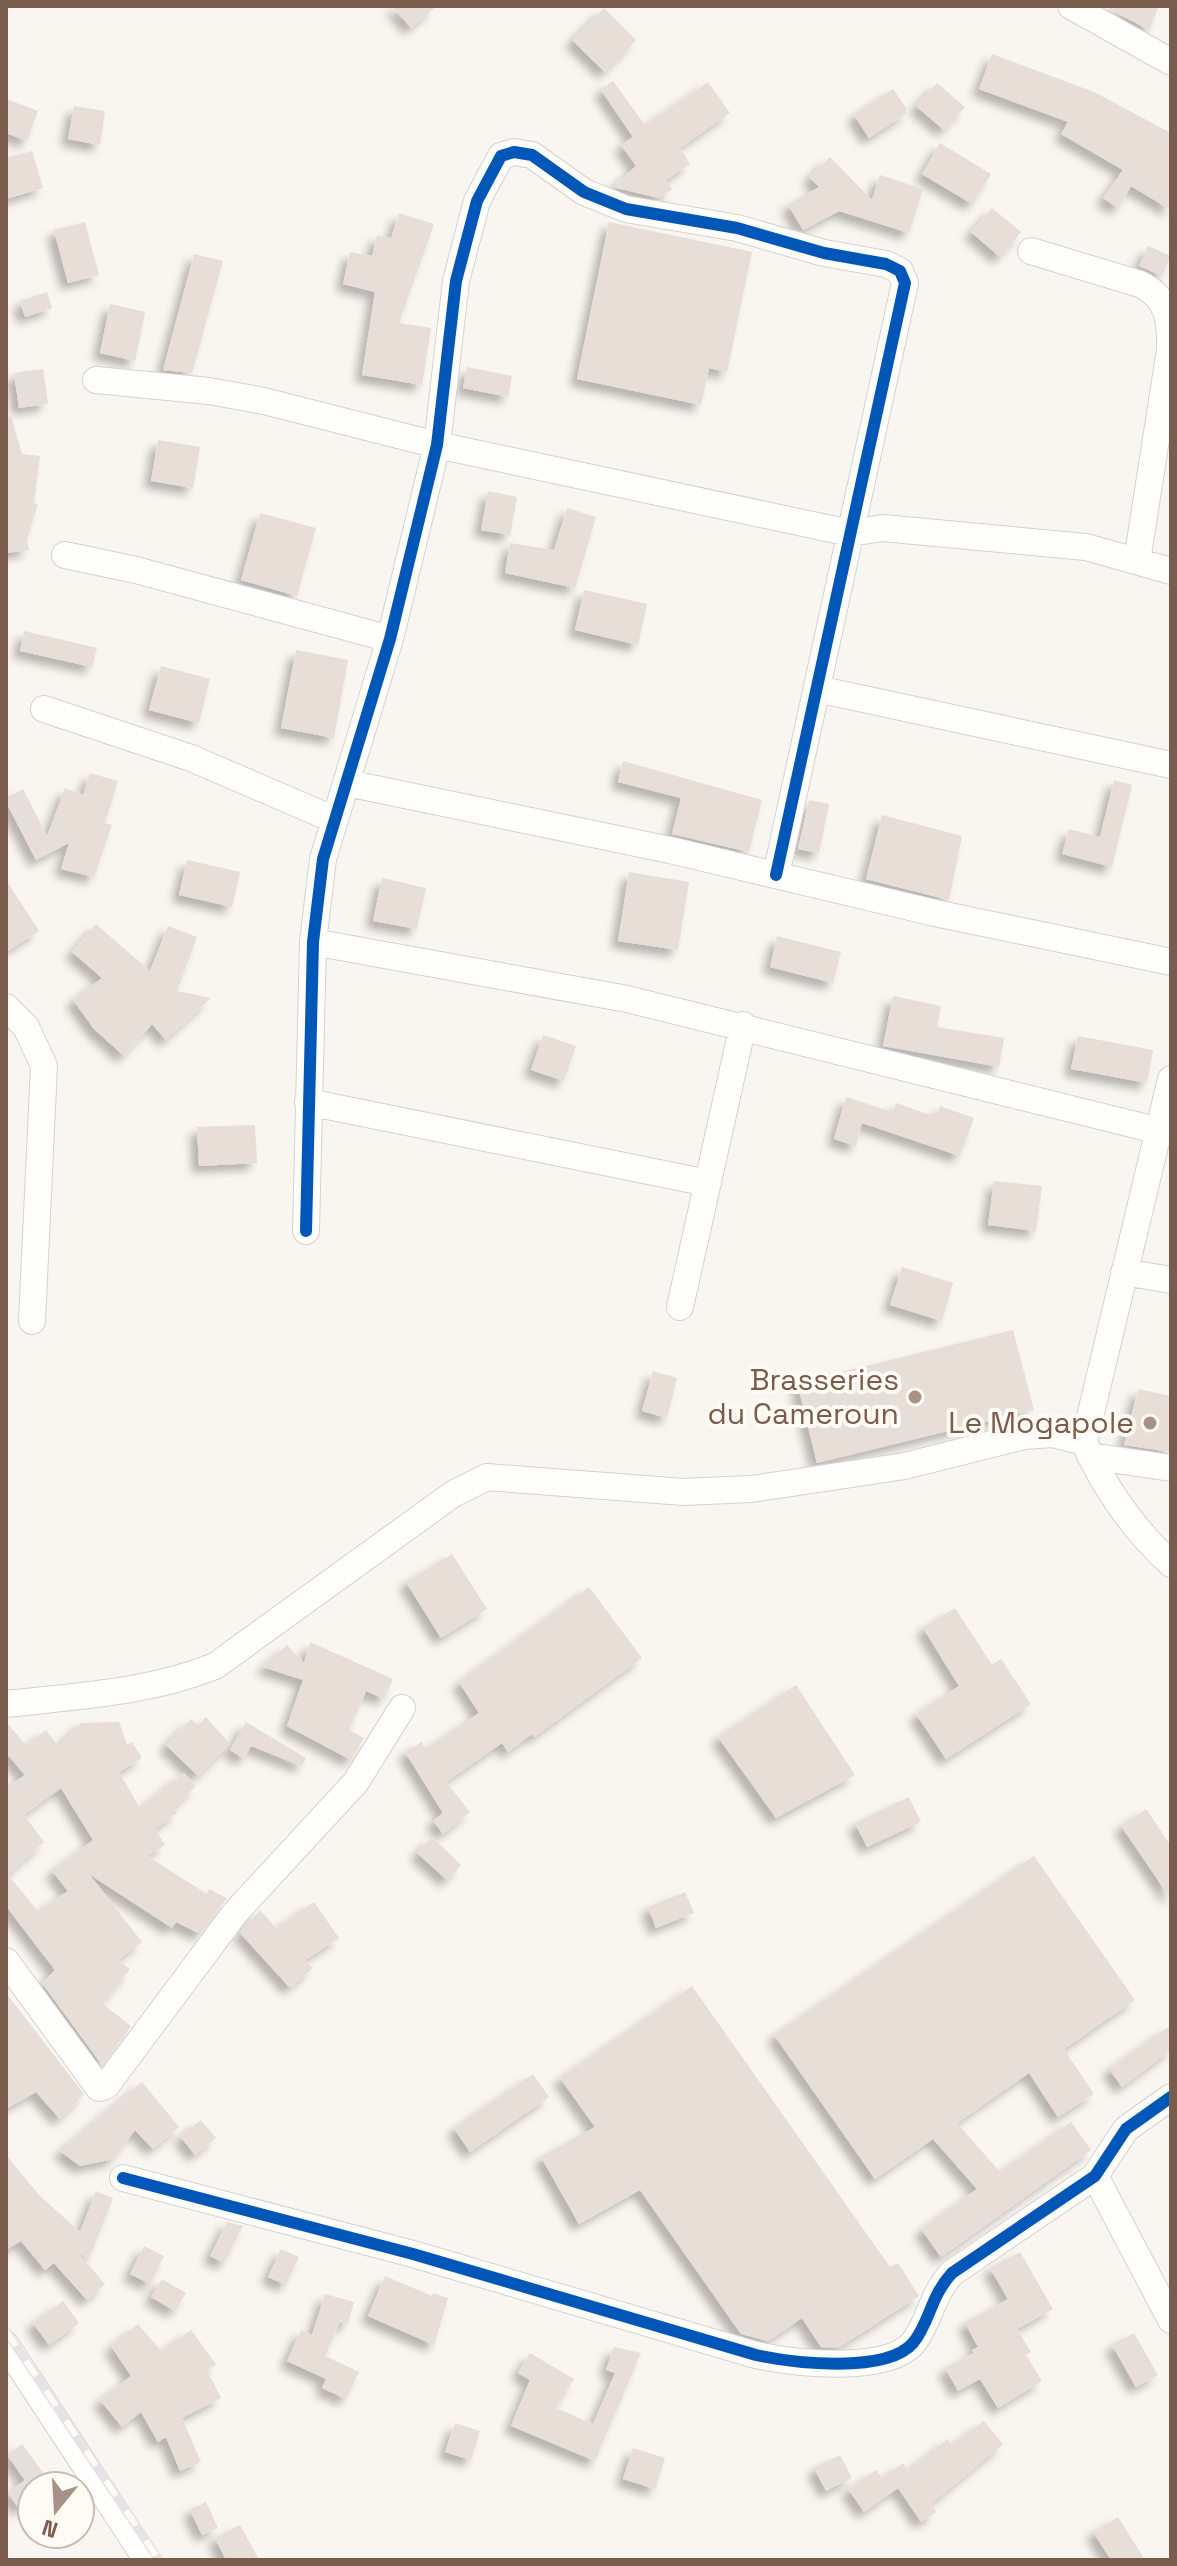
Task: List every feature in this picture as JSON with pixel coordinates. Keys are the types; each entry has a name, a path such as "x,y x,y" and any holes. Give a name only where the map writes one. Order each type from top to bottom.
{"street":[{"path":"1071,6 1171,62"},
{"path":"306,1231 313,942 323,859 390,639 437,445 456,281 477,201 501,156 514,152 532,155 584,192 626,209 737,228 824,253 886,264 900,271 905,283 776,875"},
{"path":"1031,251 1140,284 1152,290 1165,306 1171,326 1170,350 1137,561"},
{"path":"96,380 209,391 264,401 437,445 850,533 883,528 1086,547 1171,571"},
{"path":"65,555 136,570 390,639"},
{"path":"817,689 1171,765"},
{"path":"44,709 191,758 335,820"},
{"path":"347,783 1171,962"},
{"path":"313,942 627,999 1165,1119"},
{"path":"6,1007 26,1027 44,1066 32,1321"},
{"path":"680,1307 743,1025"},
{"path":"1171,1079 1165,1119 1124,1272 1087,1449 1100,1478 1124,1512 1171,1564"},
{"path":"308,1102 708,1183"},
{"path":"1124,1272 1171,1280"},
{"path":"6,1704 142,1688 177,1681 215,1666 453,1494 487,1477 684,1492 751,1489 905,1466 1024,1436 1052,1434 1087,1449 1171,1468"},
{"path":"6,1961 99,2088 106,2086 235,1913 356,1782 402,1708"},
{"path":"123,2178 413,2254 756,2355 822,2364 899,2354 912,2344 936,2291 952,2273 1095,2176 1126,2129 1171,2097"},
{"path":"1095,2176 1171,2320"},
{"path":"6,2345 147,2560"}],"building":[{"path":"392,6 437,6 411,28"},
{"path":"1104,6 1159,6 1149,30"},
{"path":"604,8 636,40 605,72 572,40"},
{"path":"992,54 1094,92 1171,133 1171,210 1131,186 1118,208 1103,198 1123,170 1061,134 1068,122 979,89"},
{"path":"613,81 645,125 708,82 730,113 680,148 690,164 666,180 672,190 658,198 613,187 636,166 621,145 633,137 601,90"},
{"path":"937,83 965,107 944,130 916,106"},
{"path":"893,89 906,108 906,114 869,138 854,115"},
{"path":"6,99 38,111 27,141 6,133"},
{"path":"74,106 105,111 100,145 68,139"},
{"path":"940,143 991,174 972,204 922,174"},
{"path":"32,151 43,188 6,199 6,158"},
{"path":"830,157 872,200 880,175 923,189 909,233 839,211 803,230 788,205 819,187 809,177"},
{"path":"992,208 1021,232 1000,257 971,232"},
{"path":"399,213 434,224 399,323 431,328 422,385 362,375 375,292 343,284 350,252 372,256 377,235 391,238"},
{"path":"85,222 99,275 68,283 54,230"},
{"path":"609,222 752,252 727,372 709,368 701,405 577,379"},
{"path":"1148,246 1171,256 1162,276 1139,266"},
{"path":"194,254 223,261 192,373 163,370"},
{"path":"47,292 52,308 25,317 20,301"},
{"path":"110,304 145,312 135,361 100,353"},
{"path":"467,367 512,376 508,397 463,388"},
{"path":"43,369 48,404 19,408 14,373"},
{"path":"11,416 22,454 40,456 34,503 38,504 27,540 29,550 6,553 6,417"},
{"path":"158,440 200,447 193,488 151,481"},
{"path":"488,491 517,497 510,535 481,530"},
{"path":"567,508 596,517 575,588 505,573 510,543 554,550"},
{"path":"260,513 316,528 297,596 241,580"},
{"path":"584,590 647,604 638,645 575,630"},
{"path":"24,631 97,648 92,667 20,651"},
{"path":"296,650 348,660 334,738 281,728"},
{"path":"161,666 210,679 199,723 149,710"},
{"path":"623,761 762,800 749,852 672,834 681,798 618,782"},
{"path":"90,773 118,781 105,823 112,825 94,877 61,869 69,843 36,860 6,802 6,798 23,789 47,836 65,788 83,795"},
{"path":"1114,780 1132,785 1112,867 1062,854 1069,829 1100,837"},
{"path":"809,800 829,804 819,853 798,849"},
{"path":"882,815 962,836 949,900 866,879"},
{"path":"187,860 240,872 232,907 179,895"},
{"path":"629,872 689,882 678,950 618,941"},
{"path":"382,878 426,888 417,929 373,921"},
{"path":"6,880 39,931 6,952"},
{"path":"96,924 150,971 168,926 197,937 177,991 211,998 166,1040 152,1024 124,1056 94,1029 73,1000 102,978 72,952"},
{"path":"777,936 841,952 833,983 770,967"},
{"path":"893,996 941,1006 937,1027 1004,1038 999,1067 883,1046"},
{"path":"543,1035 576,1046 564,1081 531,1070"},
{"path":"1078,1036 1153,1050 1147,1083 1071,1069"},
{"path":"846,1097 893,1112 896,1103 936,1117 940,1106 974,1118 960,1156 862,1123 856,1146 834,1139"},
{"path":"255,1125 257,1163 199,1166 197,1127"},
{"path":"994,1181 1042,1186 1036,1231 988,1225"},
{"path":"902,1267 953,1283 942,1321 890,1305"},
{"name":"Brasseries du Cameroun","path":"1013,1330 1034,1410 817,1463 797,1383"},
{"path":"653,1371 677,1378 667,1418 642,1411"},
{"name":"Le Mogapole","path":"1138,1389 1171,1396 1171,1452 1124,1445"},
{"path":"452,1554 487,1609 441,1638 406,1582"},
{"path":"589,1587 642,1658 534,1737 532,1734 508,1752 502,1743 446,1782 470,1812 443,1834 433,1821 443,1813 405,1752 422,1742 426,1749 479,1713 459,1682"},
{"path":"955,1608 992,1665 1001,1659 1031,1704 946,1759 916,1714 959,1686 923,1628"},
{"path":"310,1642 393,1679 384,1699 366,1691 349,1730 364,1738 351,1760 287,1726 303,1680 263,1667 287,1645 304,1663"},
{"path":"796,1685 855,1775 776,1818 718,1737"},
{"path":"206,1717 230,1744 198,1776 166,1745 191,1719 198,1726"},
{"path":"6,1722 26,1745 46,1730 58,1746 81,1723 119,1722 127,1745 132,1742 142,1758 119,1772 140,1808 184,1773 196,1786 173,1808 177,1813 155,1829 165,1845 147,1856 207,1894 209,1889 227,1898 200,1934 176,1922 172,1928 89,1874 142,1942 118,1960 130,1969 103,2004 131,2026 102,2065 42,1983 55,1970 6,1906 6,1788 25,1775 6,1753","holes":["61,1788 93,1840 52,1871 68,1891 38,1911 8,1875 44,1842 24,1815"]},
{"path":"246,1722 306,1758 302,1766 251,1746 244,1759 230,1750"},
{"path":"909,1797 921,1822 867,1847 855,1823"},
{"path":"1146,1809 1171,1846 1171,1899 1121,1826"},
{"path":"432,1837 461,1865 447,1880 417,1853"},
{"path":"1034,1856 1135,2000 1064,2049 1094,2094 1058,2117 1029,2073 957,2123 1000,2172 1071,2122 1091,2150 941,2257 921,2229 977,2189 933,2139 875,2179 774,2035"},
{"path":"685,1892 694,1913 656,1928 648,1907"},
{"path":"314,1902 339,1938 305,1960 313,1968 290,1988 240,1933 260,1910 276,1928"},
{"path":"692,1986 890,2267 898,2263 919,2296 838,2348 821,2347 802,2318 768,2341 741,2334 640,2190 579,2224 541,2157 595,2127 560,2078"},
{"path":"6,1993 84,2094 60,2119 36,2092 6,2109"},
{"path":"1171,2025 1171,2050 1122,2087 1109,2069"},
{"path":"533,2074 549,2097 470,2152 454,2128"},
{"path":"142,2082 179,2127 153,2149 135,2130 113,2159 80,2166 60,2151"},
{"path":"201,2120 216,2138 195,2155 180,2136"},
{"path":"6,2155 39,2195 80,2232 96,2191 113,2198 89,2259 78,2253 105,2284 87,2300 54,2263 45,2270 21,2241 6,2250"},
{"path":"227,2222 243,2226 224,2263 210,2256"},
{"path":"144,2246 164,2256 150,2284 130,2274"},
{"path":"281,2249 299,2257 286,2285 268,2277"},
{"path":"1020,2252 1053,2309 1017,2329 1031,2352 1026,2355 1042,2381 998,2408 980,2379 958,2391 945,2368 974,2353 972,2350 978,2347 965,2323 1008,2299 990,2268"},
{"path":"385,2276 432,2296 433,2293 448,2298 434,2345 368,2316"},
{"path":"162,2279 186,2293 175,2311 151,2297"},
{"path":"325,2294 354,2302 347,2325 340,2322 325,2356 359,2372 346,2399 322,2388 326,2379 287,2361 301,2330 312,2335"},
{"path":"63,2301 79,2323 49,2345 33,2323"},
{"path":"138,2324 161,2351 191,2330 216,2364 207,2370 221,2398 182,2418 201,2462 180,2471 166,2437 158,2442 141,2412 122,2427 100,2400 131,2376 111,2346"},
{"path":"1134,2333 1158,2375 1136,2387 1112,2345"},
{"path":"614,2347 641,2353 595,2461 511,2426 530,2380 518,2373 530,2353 574,2379 556,2408 593,2424 615,2373 606,2370"},
{"path":"984,2421 1003,2444 931,2504 936,2512 921,2522 898,2488 864,2512 848,2489 876,2470 882,2478 903,2463 908,2471 947,2439 952,2445"},
{"path":"455,2423 480,2431 471,2460 445,2452"},
{"path":"22,2444 41,2470 18,2470 7,2455"},
{"path":"633,2448 665,2458 655,2489 623,2479"},
{"path":"840,2455 852,2478 826,2491 814,2468"},
{"path":"16,2487 16,2505 8,2493"},
{"path":"206,2502 218,2528 202,2535 190,2510"},
{"path":"1118,2517 1145,2560 1111,2560 1093,2532"},
{"path":"240,2525 259,2560 226,2560 215,2538"}],"railway":[{"path":"6,2331 159,2560"}],"cycle path":[{"path":"306,1231 313,942 323,859 390,639 437,445 456,281 477,201 501,156 514,152 532,155 584,192 626,209 737,228 824,253 886,264 900,271 905,283 776,875"},
{"path":"123,2178 413,2254 756,2355 815,2363 861,2363 900,2353 913,2343 939,2291 952,2273 1095,2176 1126,2129 1171,2097"}],"place":[{"name":"Brasseries du Cameroun","path":"915,1397"},
{"name":"Le Mogapole","path":"1150,1423"}]}
